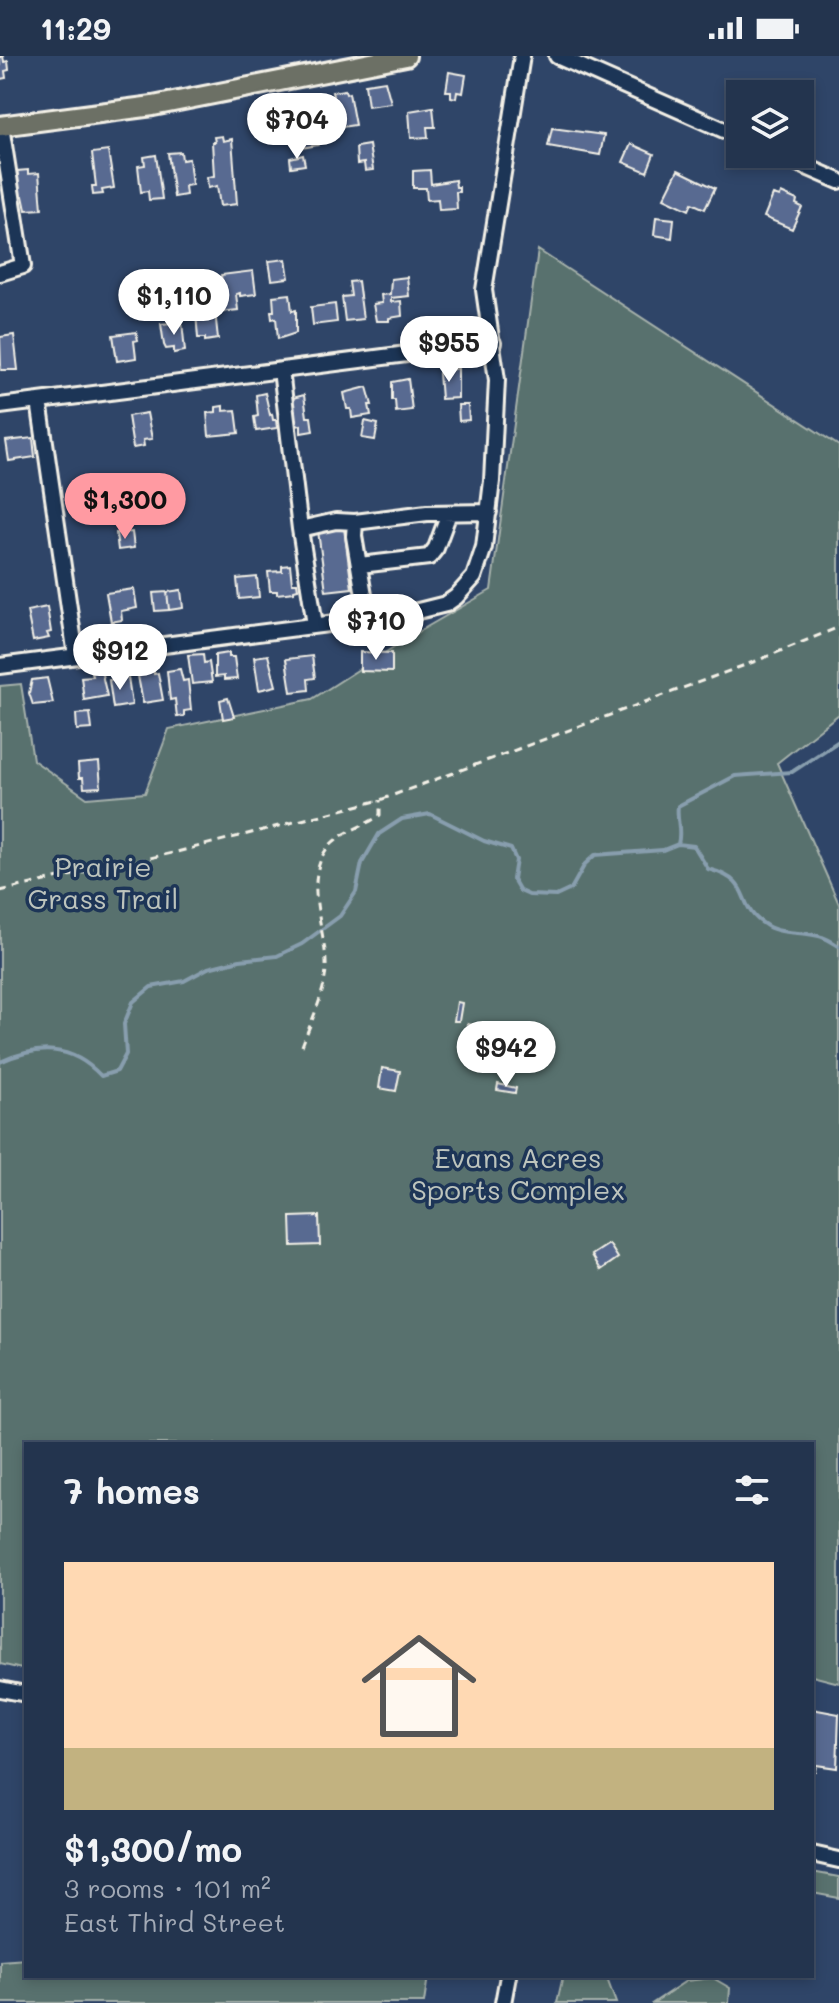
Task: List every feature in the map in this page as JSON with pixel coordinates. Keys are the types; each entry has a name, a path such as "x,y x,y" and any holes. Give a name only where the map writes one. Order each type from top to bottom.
{"main road":[{"path":"0,126 153,106 406,56"}],"street":[{"path":"0,666 406,614 446,604 465,589 479,564 489,512 497,380 484,290 522,56"},
{"path":"557,56 726,131"},
{"path":"0,126 23,266 0,273"},
{"path":"809,168 839,181"},
{"path":"0,406 493,343"},
{"path":"281,370 315,625"},
{"path":"39,401 76,656"},
{"path":"300,529 336,521 489,512"},
{"path":"360,565 429,557 436,548 449,513"},
{"path":"355,522 354,536 368,619"},
{"path":"0,1689 24,1694"},
{"path":"814,1854 839,1860"},
{"path":"503,2003 508,1978"}],"path":[{"path":"0,891 177,852 380,800 756,661 839,627"},
{"path":"302,1046 323,988 325,955 317,886 324,853 336,840 380,815 380,800"}],"green space":[{"path":"538,250 839,446 839,714 777,763 839,904 839,1683 814,1677 814,1442 24,1442 24,1670 0,1664 0,686 21,684 33,760 87,798 145,793 169,729 312,699 491,590"},
{"path":"814,1872 839,1877 839,1898 814,1893"},
{"path":"24,1959 24,1978 428,1978 424,2003 0,2003 0,1961"},
{"path":"563,1978 607,1978 616,2003 557,2003"},
{"path":"713,1978 730,1988 729,2003 653,2003 686,1981"}],"building":[{"path":"0,56 3,56 4,62 8,61 9,70 5,71 6,78 0,79"},
{"path":"449,72 466,75 463,93 457,92 456,98 451,97 451,91 446,91"},
{"path":"385,81 391,103 368,106 365,84"},
{"path":"345,90 346,94 349,93 355,125 341,127 340,121 335,122 330,97 333,96 332,92"},
{"path":"433,107 435,127 427,127 428,137 411,138 409,111"},
{"path":"308,124 309,127 321,125 322,136 317,137 318,145 296,149 292,130"},
{"path":"552,128 604,135 600,155 548,146"},
{"path":"222,136 223,141 232,139 237,204 220,206 217,186 208,188 207,177 214,176 212,142 215,142 214,137"},
{"path":"631,144 654,154 647,172 623,162"},
{"path":"369,145 373,170 365,171 364,163 357,164 356,147"},
{"path":"108,151 114,188 93,195 92,186 96,186 92,153"},
{"path":"181,152 182,160 189,159 192,185 185,186 186,195 174,197 168,153"},
{"path":"156,155 162,199 149,200 148,191 141,192 138,166 145,165 144,157"},
{"path":"303,155 305,165 291,167 290,158"},
{"path":"28,170 28,174 39,173 42,209 26,210 23,196 15,196 13,176 18,175 17,171"},
{"path":"430,170 431,184 455,180 456,187 459,187 459,192 456,192 457,209 439,210 438,199 427,200 426,188 413,188 413,171"},
{"path":"678,170 715,188 705,209 692,203 689,210 664,198"},
{"path":"781,193 797,200 796,204 802,207 792,229 764,217 773,195 780,197"},
{"path":"656,217 674,219 672,238 654,235"},
{"path":"286,259 289,278 272,280 269,261"},
{"path":"253,271 256,294 236,294 238,310 220,312 218,295 224,295 221,275"},
{"path":"407,277 409,296 391,298 391,302 401,301 402,316 389,318 389,321 376,321 373,304 382,303 381,295 390,294 391,279"},
{"path":"358,281 363,319 345,321 342,297 351,296 349,282"},
{"path":"290,294 292,311 296,310 296,333 278,339 276,318 272,319 271,311 274,311 273,296"},
{"path":"335,304 337,322 313,325 311,307"},
{"path":"215,311 218,339 205,341 205,338 198,338 196,313"},
{"path":"182,322 185,351 174,353 174,348 166,349 164,345 161,324"},
{"path":"136,332 136,358 117,361 113,335"},
{"path":"14,335 18,370 1,370 0,337"},
{"path":"458,368 458,398 441,399 439,373"},
{"path":"408,379 412,410 396,412 392,382"},
{"path":"367,387 372,405 369,405 371,415 352,418 344,393"},
{"path":"265,393 270,415 276,420 277,428 256,431 256,395"},
{"path":"304,395 307,417 311,417 313,431 301,433 301,425 296,426 297,431 290,432 289,399"},
{"path":"458,405 468,405 469,420 459,421"},
{"path":"223,406 223,411 236,410 239,433 209,436 207,413 216,412 216,407"},
{"path":"147,413 152,439 143,440 144,446 133,448 128,416"},
{"path":"365,421 378,424 375,440 362,438"},
{"path":"33,438 35,457 9,461 6,441"},
{"path":"344,528 352,588 326,591 318,531"},
{"path":"132,532 134,548 118,550 116,533"},
{"path":"290,565 292,583 297,583 298,589 277,594 277,591 270,591 268,572 282,571 282,566"},
{"path":"257,577 259,597 239,599 237,579"},
{"path":"134,589 137,608 121,611 122,620 111,622 106,593"},
{"path":"181,590 183,608 169,610 167,592"},
{"path":"167,592 169,610 155,611 153,593"},
{"path":"47,607 49,638 33,641 27,611"},
{"path":"360,652 392,653 392,672 360,671"},
{"path":"229,653 229,657 234,657 237,679 215,677 215,655"},
{"path":"203,654 204,663 209,662 212,682 192,684 188,655"},
{"path":"268,655 276,686 259,690 254,657"},
{"path":"312,656 315,678 308,679 309,690 291,692 286,659"},
{"path":"153,669 154,674 158,673 163,700 143,703 138,676 146,674 145,670"},
{"path":"180,669 183,681 188,680 191,710 177,717 175,699 170,700 167,671"},
{"path":"101,670 107,696 84,700 81,677 92,676 91,672"},
{"path":"128,677 132,705 113,708 109,680"},
{"path":"47,678 53,703 33,705 29,693 32,680"},
{"path":"228,698 234,717 223,719 220,700"},
{"path":"90,713 92,729 77,730 76,714"},
{"path":"99,762 101,787 84,788 83,778 79,778 78,764"},
{"path":"457,1002 462,1003 459,1021 454,1021"},
{"path":"467,1024 473,1025 470,1043 464,1042"},
{"path":"382,1068 400,1071 396,1091 379,1088"},
{"path":"498,1084 516,1088 515,1093 497,1090"},
{"path":"319,1216 320,1245 292,1246 291,1217"},
{"path":"609,1244 618,1258 601,1270 592,1255"},
{"path":"814,1709 839,1714 837,1768 816,1765 815,1771"}],"waterway":[{"path":"678,844 678,806 735,776 792,772 839,741"},
{"path":"0,1062 28,1053 54,1051 78,1058 101,1076 117,1071 126,1054 124,1024 133,1002 151,987 184,981 208,968 240,960 277,956 302,944 340,916 356,892 362,863 379,834 402,819 430,814 484,841 511,849 516,860 513,879 520,891 529,895 556,896 571,889 585,864 595,855 663,850 678,844 694,846 708,869 733,880 750,910 767,926 780,931 816,935 839,946"}],"park label":[{"name":"Prairie Grass Trail","path":"103,883"},
{"name":"Evans Acres Sports Complex","path":"518,1174"}]}
